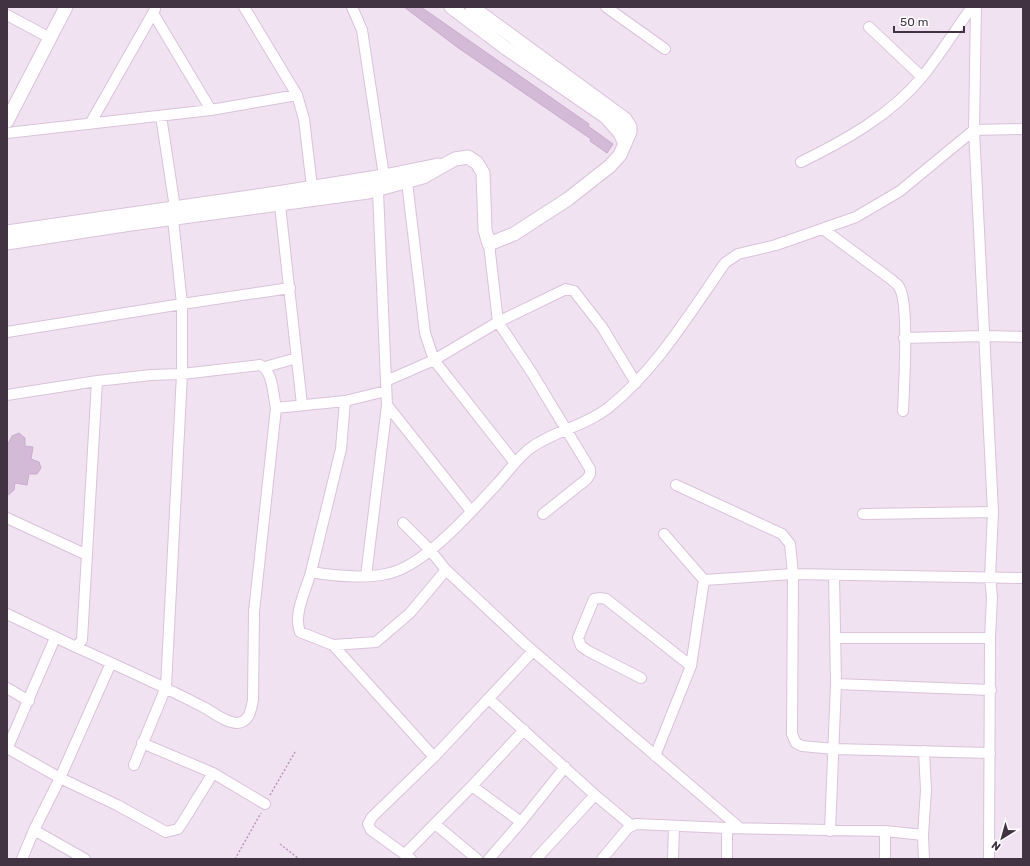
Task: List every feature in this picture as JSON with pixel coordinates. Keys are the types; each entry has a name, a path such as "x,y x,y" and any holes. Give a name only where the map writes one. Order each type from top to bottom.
{"street":[{"path":"7,121 66,7"},
{"path":"244,7 298,95 304,119 312,187"},
{"path":"352,7 362,30 384,176"},
{"path":"451,7 507,49 606,117 620,133 625,144"},
{"path":"472,7 625,120 630,127 630,132 620,155 610,166 568,199 514,234 489,244"},
{"path":"606,7 664,49"},
{"path":"800,162 834,146 890,109 922,77 972,7"},
{"path":"976,7 974,130 993,512 990,578 992,597 990,638 991,690 989,859"},
{"path":"155,10 211,110"},
{"path":"90,124 155,10"},
{"path":"7,15 50,38"},
{"path":"870,27 922,77"},
{"path":"7,133 211,110 298,95"},
{"path":"134,765 166,687 182,374 182,304 174,214 161,116"},
{"path":"311,572 366,576 388,574 414,562 430,550 471,511 515,463 544,438 592,419 608,408 636,382 664,351 721,269 731,258 738,254 776,245 856,217 900,191 974,130 1023,129"},
{"path":"7,232 174,214 280,205 378,190 423,177 455,159 468,157 477,163 483,173 485,230 489,244 498,322 567,429 590,469 590,474 543,514"},
{"path":"7,243 174,214 312,187 384,176 421,167 446,164"},
{"path":"407,182 425,333 434,360 515,463"},
{"path":"366,576 387,405 378,190"},
{"path":"280,205 302,405"},
{"path":"823,229 892,280 900,289 903,298 904,338 903,411"},
{"path":"7,332 290,288"},
{"path":"276,408 345,401 386,386 434,360 498,322 566,289 574,291 602,327 636,382"},
{"path":"904,338 984,336 1023,337"},
{"path":"7,395 97,381 151,375 182,374 253,365 265,367 297,358"},
{"path":"7,614 55,638 166,687 224,719 237,723 246,720 251,714 253,700 254,612 276,408 269,374 265,367"},
{"path":"76,647 82,640 97,381"},
{"path":"345,401 341,450 311,572 298,615 297,625 300,632 333,645 376,642 383,638 410,613 446,570"},
{"path":"387,405 471,511"},
{"path":"676,485 782,534 790,544 793,574 792,734 796,743 802,746 834,749 990,753"},
{"path":"863,514 993,512"},
{"path":"7,518 87,555"},
{"path":"403,523 430,550 446,570 533,651 740,828"},
{"path":"655,756 691,666 704,580 664,534"},
{"path":"704,580 793,574 1023,578"},
{"path":"830,831 836,684 834,575"},
{"path":"641,678 581,646 578,638 594,599 600,598 606,600 691,666"},
{"path":"55,638 29,701 7,748 60,778 117,804 166,832 178,829 213,773"},
{"path":"835,638 990,638"},
{"path":"333,645 434,757"},
{"path":"524,730 435,824 408,856 371,830 368,824 377,811 434,757 533,651"},
{"path":"22,859 111,663"},
{"path":"836,684 991,690"},
{"path":"7,688 29,701"},
{"path":"489,699 594,795 631,825 830,831 885,831 923,835"},
{"path":"142,743 213,773 265,804"},
{"path":"924,751 926,790 923,835 924,859"},
{"path":"489,859 565,767"},
{"path":"472,786 521,822"},
{"path":"536,859 594,795"},
{"path":"435,824 477,859"},
{"path":"602,859 631,825"},
{"path":"673,859 674,826"},
{"path":"727,828 727,859"},
{"path":"34,830 85,859"},
{"path":"884,859 885,831"}],"path":[{"path":"280,844 298,859"}],"building":[{"path":"404,7 421,7 589,124 588,126 613,144 607,153 590,141 591,139 457,47"},
{"path":"19,433 25,438 25,446 33,447 31,459 39,462 41,468 37,474 29,474 27,485 15,483 14,490 7,496 7,446 12,436"}]}
